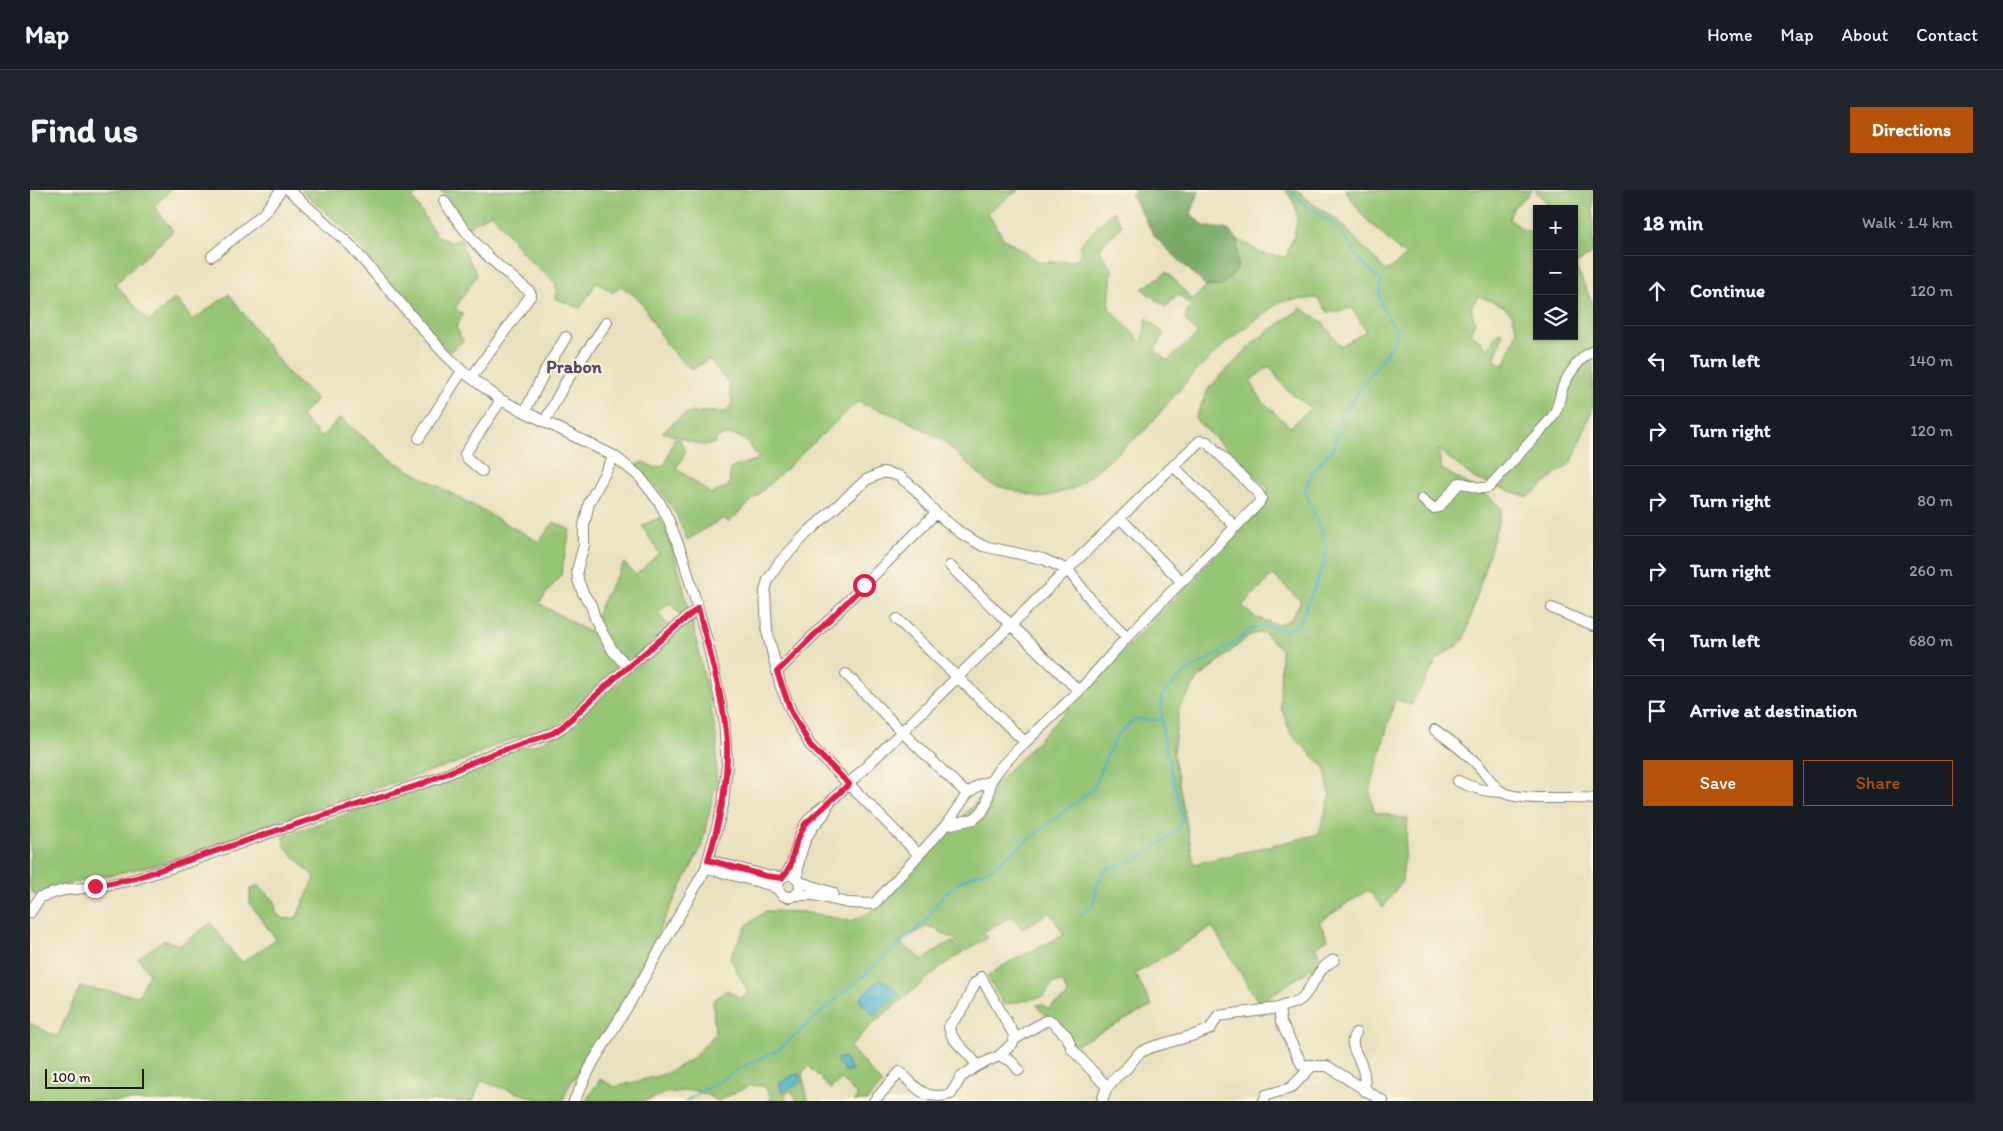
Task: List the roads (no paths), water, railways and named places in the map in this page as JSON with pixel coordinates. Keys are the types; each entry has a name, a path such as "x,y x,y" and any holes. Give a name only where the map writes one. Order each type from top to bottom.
{"street":[{"path":"212,256 259,218 282,190"},
{"path":"289,190 351,246 441,350 462,371 501,400 614,456 640,476 660,503 684,557 718,690 726,742 726,786 723,805 707,864 685,908 593,1062 574,1101"},
{"path":"444,201 464,231 485,256 529,291 531,295 471,378"},
{"path":"545,421 565,383 607,322"},
{"path":"526,411 546,369 566,337"},
{"path":"1422,499 1433,508 1439,507 1459,483 1467,483 1480,488 1488,487 1556,413 1563,387 1568,377 1576,366 1593,351"},
{"path":"419,438 462,371"},
{"path":"482,471 465,454 501,400"},
{"path":"779,890 779,883 790,867 800,844 826,811 828,805 1200,440 1209,444 1258,493 1261,498 1260,502 1127,637 1079,691 999,769 991,781 987,804 982,812 974,819 946,826"},
{"path":"614,456 589,503 584,526 584,545 577,570 578,580 583,593 592,605 595,618 603,634 613,651 628,667"},
{"path":"1173,466 1236,527"},
{"path":"919,855 810,745 791,711 777,672 767,631 765,591 768,580 779,563 808,532 866,480 884,472 899,476 936,513 962,534 983,546 1043,559 1068,570 1091,600 1127,637"},
{"path":"777,672 936,513"},
{"path":"1120,518 1181,581"},
{"path":"950,566 1079,691"},
{"path":"30,913 40,897 64,890 136,878 179,865 269,833 432,780 492,754 553,733 698,608"},
{"path":"1552,608 1593,626"},
{"path":"897,619 1025,742"},
{"path":"846,674 902,732 967,794"},
{"path":"1435,730 1463,750 1501,792"},
{"path":"707,864 770,885 787,897 797,894 812,895 848,903 874,904 946,826 967,794 991,781"},
{"path":"1458,781 1471,788 1527,797 1578,797 1593,799"},
{"path":"797,894 800,889 798,869 800,844"},
{"path":"707,864 766,876 784,877 792,875 799,881 849,898 854,902"},
{"path":"1102,1101 1107,1087 1144,1050 1210,1029 1218,1016 1279,1008 1297,1002 1303,997 1320,969 1334,960"},
{"path":"977,1066 972,1057 949,1034 948,1026 962,1010 975,983 982,978 1015,1039"},
{"path":"1279,1008 1278,1013 1281,1022 1299,1062 1305,1066 1326,1066 1384,1101"},
{"path":"874,1101 900,1072 926,1096 932,1099 951,1094 961,1077 977,1066 999,1056 1015,1039 1037,1024 1045,1021 1051,1021 1067,1036 1072,1049 1107,1087"},
{"path":"1356,1033 1352,1041 1363,1067 1365,1091"},
{"path":"999,1056 1010,1060 1019,1070"},
{"path":"1264,1101 1266,1095 1291,1088 1314,1065"}],"water":[{"path":"879,980 885,981 899,994 875,1016 860,1002 861,997"},
{"path":"843,1057 852,1070 846,1072 836,1060"},
{"path":"799,1074 802,1082 782,1092 779,1084 793,1075"}],"waterway":[{"path":"1080,915 1093,906 1097,887 1104,870 1137,860 1176,832 1183,819 1163,736 1161,697 1183,674 1226,649 1253,628 1268,626 1288,631 1300,622 1323,567 1327,546 1305,490 1313,471 1334,447 1342,415 1393,343 1397,331 1385,313 1381,301 1381,281 1359,259 1337,226 1303,203 1290,190"},
{"path":"686,1101 741,1068 778,1050 923,924 943,895 964,879 992,868 1093,789 1119,733 1135,719 1162,720"}],"district":[{"name":"Prabon","path":"574,367"}]}
